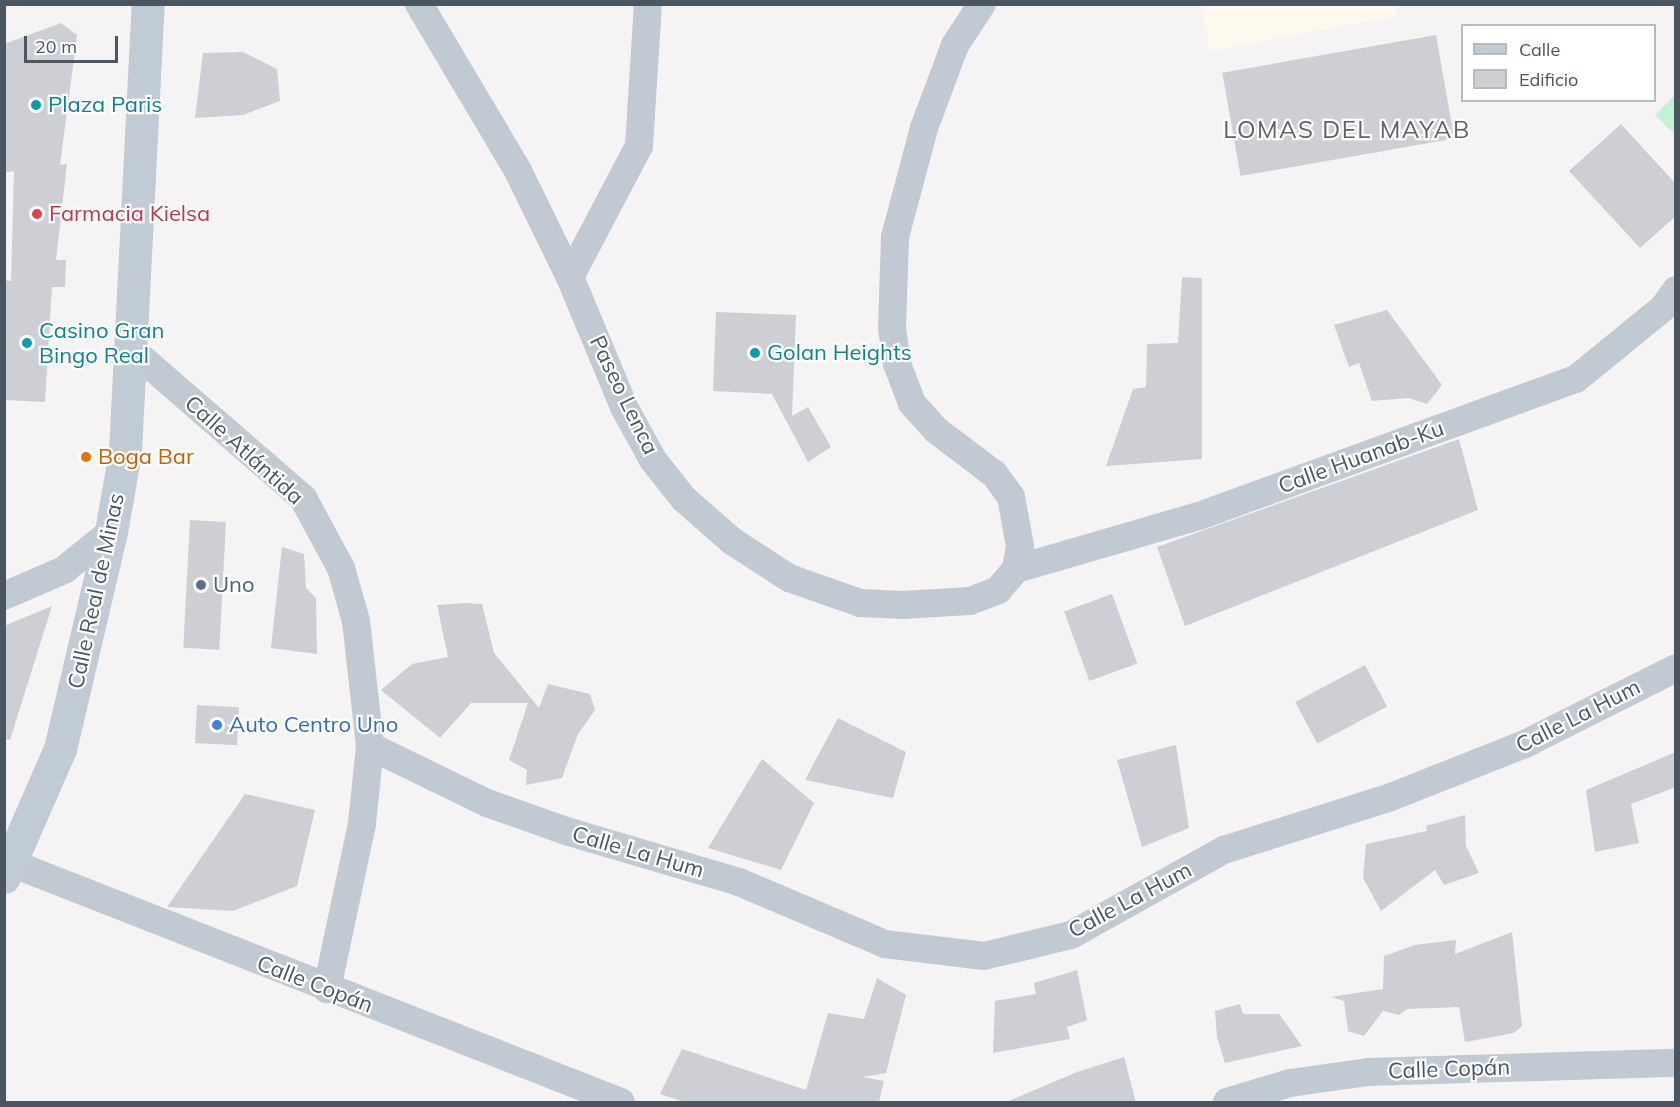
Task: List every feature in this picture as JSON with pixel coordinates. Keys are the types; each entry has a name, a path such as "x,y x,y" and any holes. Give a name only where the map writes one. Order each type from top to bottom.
{"street":[{"name":"Calle Real de Minas","path":"8,870 60,749 111,532 125,452 148,4"},
{"name":"Paseo Lenca","path":"419,4 518,171 570,277 625,409 653,460 684,499 732,541 779,572 821,592 860,603 903,605 970,601 998,590 1016,569"},
{"path":"570,277 639,146 648,4"},
{"path":"982,4 955,45 924,128 895,237 892,328 897,364 912,404 936,430 994,474 1011,497 1019,524 1016,569"},
{"name":"Calle Huanab-Ku","path":"1016,569 1199,516 1576,379 1663,308 1676,290"},
{"name":"Calle Atlántida","path":"131,349 303,498 341,568 356,621 370,746 362,824 327,989"},
{"path":"4,596 64,570 111,532"},
{"name":"Calle La Hum","path":"370,746 487,803 566,831 739,882 885,944 984,956 1071,935 1224,850 1391,797 1526,744 1676,668"},
{"name":"Calle Copán","path":"8,870 621,1102"},
{"name":"Calle Copán","path":"1227,1102 1290,1083 1368,1072 1676,1063"}],"shaded area":[{"path":"1202,4 1398,5 1395,16 1210,51"}],"green space":[{"path":"1675,95 1675,135 1655,115"}],"building":[{"path":"61,23 77,35 60,165 67,164 56,260 66,260 65,287 52,287 45,402 4,400 4,280 11,281 14,171 4,173 4,44"},
{"path":"1436,35 1454,138 1241,176 1222,73"},
{"path":"243,52 277,69 280,101 243,115 195,118 203,53"},
{"path":"1621,124 1676,184 1676,216 1640,248 1569,171"},
{"path":"1182,277 1202,278 1202,459 1106,466 1133,389 1146,387 1147,344 1178,343"},
{"path":"1387,310 1442,385 1427,404 1409,398 1372,401 1359,363 1349,367 1334,325"},
{"name":"Golan Heights","path":"716,312 796,315 792,416 808,407 831,447 808,462 772,394 713,391"},
{"path":"1459,439 1478,510 1185,626 1157,547"},
{"name":"Uno","path":"190,520 226,522 219,650 183,648"},
{"path":"282,547 304,554 306,588 316,598 317,654 271,648"},
{"path":"1112,594 1137,664 1089,681 1064,611"},
{"path":"482,604 494,653 539,708 548,684 590,694 595,710 578,734 562,778 526,785 527,770 509,760 528,703 471,703 440,738 381,690 412,664 448,657 437,605"},
{"path":"52,606 10,740 4,739 4,626"},
{"path":"1365,665 1387,706 1317,744 1295,702"},
{"name":"Auto Centro Uno","path":"197,705 239,707 237,745 195,743"},
{"path":"838,718 906,752 893,798 805,780"},
{"path":"1176,745 1189,828 1142,847 1117,760"},
{"path":"1676,752 1676,787 1631,804 1639,843 1595,852 1586,790"},
{"path":"762,759 814,803 781,870 708,848"},
{"path":"245,794 315,810 297,886 233,911 167,907"},
{"path":"1465,815 1466,846 1479,873 1444,885 1435,870 1381,911 1363,878 1366,844 1427,831 1426,826"},
{"path":"1512,932 1522,1026 1514,1033 1465,1042 1459,1007 1407,1009 1399,1015 1383,1011 1364,1036 1348,1031 1344,1001 1331,997 1383,989 1384,956 1415,945 1456,940 1455,954"},
{"path":"1077,970 1087,1020 1067,1027 1070,1039 993,1053 995,1001 1036,994 1034,983"},
{"path":"877,978 906,995 886,1073 862,1077 884,1081 879,1102 684,1102 660,1094 682,1049 806,1090 828,1013 864,1019"},
{"path":"1240,1004 1243,1014 1279,1014 1302,1046 1225,1063 1217,1037 1215,1011"},
{"path":"1124,1057 1136,1102 1006,1102 1077,1072"}],"place":[{"name":"Plaza Paris","path":"36,105"},
{"name":"Farmacia Kielsa","path":"37,214"},
{"name":"Casino Gran Bingo Real","path":"27,343"},
{"name":"Golan Heights","path":"755,353"},
{"name":"Boga Bar","path":"86,457"},
{"name":"Uno","path":"201,585"},
{"name":"Auto Centro Uno","path":"217,725"}],"district":[{"name":"LOMAS DEL MAYAB","path":"1347,130"}]}
